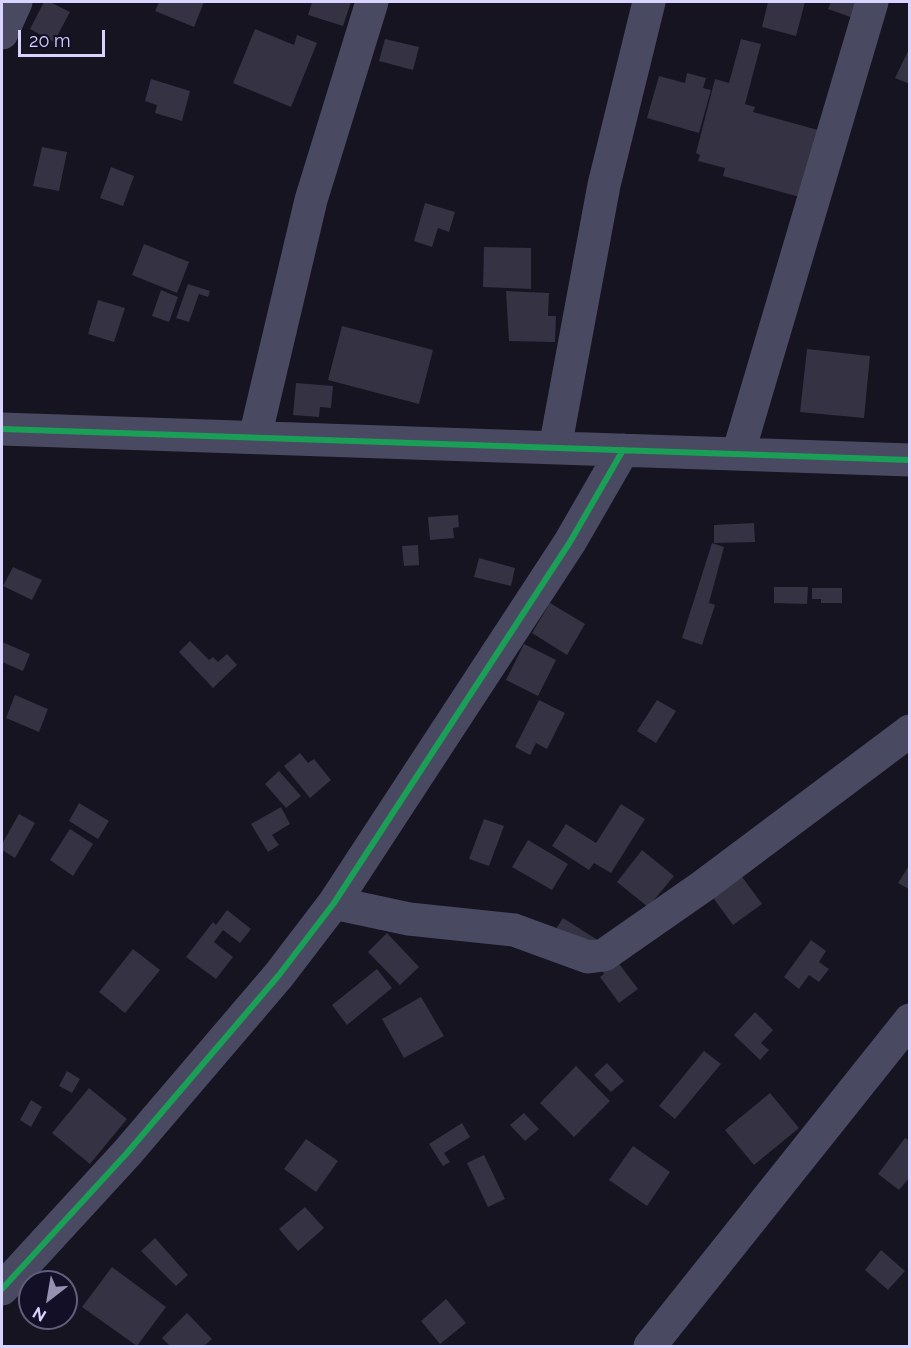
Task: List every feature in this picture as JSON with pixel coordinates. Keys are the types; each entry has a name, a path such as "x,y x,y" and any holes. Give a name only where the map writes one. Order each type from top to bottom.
{"street":[{"path":"2,33 16,2"},
{"path":"255,437 310,200 372,2"},
{"path":"555,448 604,185 649,2"},
{"path":"738,454 808,221 859,39 872,2"},
{"path":"2,429 909,460"},
{"path":"2,1289 127,1153 279,975 334,903 570,542 622,450"},
{"path":"334,903 409,919 514,930 588,957 604,955 713,879 909,731"},
{"path":"652,1346 899,1057 909,1020"}],"building":[{"path":"44,2 50,2 70,12 54,42 30,29"},
{"path":"159,2 204,2 194,27 155,11"},
{"path":"312,2 351,2 343,26 308,15"},
{"path":"768,2 805,2 796,36 762,27"},
{"path":"831,2 862,2 856,19 828,9"},
{"path":"255,29 294,45 297,35 317,43 291,107 233,83"},
{"path":"385,39 419,47 413,70 379,61"},
{"path":"741,39 761,44 745,104 755,107 753,112 825,132 807,199 723,176 725,168 698,161 700,155 696,153 715,79 729,83"},
{"path":"910,47 910,84 895,78"},
{"path":"687,73 706,78 703,88 711,90 699,133 647,118 659,76 685,83"},
{"path":"151,79 190,91 182,121 155,113 157,105 145,101"},
{"path":"42,147 67,152 59,191 33,186"},
{"path":"111,167 134,176 123,206 100,198"},
{"path":"425,203 455,212 449,232 438,228 432,247 414,241"},
{"path":"144,244 189,262 177,293 132,275"},
{"path":"484,247 531,248 531,289 483,287"},
{"path":"188,284 210,291 208,297 199,294 189,322 176,318"},
{"path":"161,290 178,297 169,322 152,316"},
{"path":"506,291 549,293 548,316 556,316 555,342 509,341"},
{"path":"98,300 125,308 114,342 88,334"},
{"path":"342,326 433,350 419,404 328,380"},
{"path":"807,349 870,356 864,418 800,412"},
{"path":"296,383 333,386 331,408 320,407 319,417 293,415"},
{"path":"458,515 459,527 453,528 454,538 430,540 428,517"},
{"path":"754,523 755,542 714,543 714,525"},
{"path":"712,543 724,547 709,603 715,605 702,645 682,638"},
{"path":"418,545 419,565 404,566 402,546"},
{"path":"479,558 515,568 511,586 474,577"},
{"path":"13,567 42,580 32,600 3,586"},
{"path":"774,587 808,587 807,604 774,603"},
{"path":"812,588 842,588 842,603 821,603 821,599 812,599"},
{"path":"550,603 585,624 567,655 532,633"},
{"path":"190,641 209,660 213,657 218,662 227,654 237,665 213,688 179,652"},
{"path":"2,642 30,654 23,671 2,662"},
{"path":"524,644 556,660 538,696 506,680"},
{"path":"15,695 48,709 39,732 6,718"},
{"path":"539,700 565,713 547,749 536,743 530,755 515,747"},
{"path":"657,700 676,711 656,743 637,731"},
{"path":"300,753 308,763 314,759 331,780 310,798 284,766"},
{"path":"279,771 301,796 286,808 265,784"},
{"path":"79,803 109,821 98,839 69,821"},
{"path":"621,804 645,819 611,873 594,863 589,870 552,846 566,824 596,843"},
{"path":"281,807 290,824 272,835 279,845 268,852 251,824"},
{"path":"19,814 35,823 15,858 2,850 2,844"},
{"path":"484,819 504,826 489,866 469,859"},
{"path":"70,829 93,844 73,876 50,860"},
{"path":"528,840 568,864 552,890 512,867"},
{"path":"642,850 674,876 648,907 617,882"},
{"path":"910,864 910,890 898,883"},
{"path":"740,874 762,904 733,925 711,895"},
{"path":"227,910 251,929 240,943 223,930 214,942 233,957 216,979 186,957 213,922 216,925"},
{"path":"563,918 596,939 587,953 554,932"},
{"path":"387,933 419,967 400,985 368,952"},
{"path":"811,940 826,951 819,962 829,969 819,982 809,975 799,989 784,977"},
{"path":"133,949 160,970 125,1013 99,992"},
{"path":"614,957 638,989 619,1003 600,977 604,974 600,967"},
{"path":"377,969 392,988 347,1025 332,1005"},
{"path":"421,997 444,1036 404,1058 382,1019"},
{"path":"755,1012 773,1030 761,1043 769,1050 760,1060 734,1035"},
{"path":"704,1051 721,1064 675,1119 659,1106"},
{"path":"607,1063 624,1081 611,1092 594,1075"},
{"path":"576,1066 610,1101 574,1137 540,1103"},
{"path":"67,1071 80,1079 72,1093 59,1086"},
{"path":"89,1088 127,1119 90,1164 52,1133"},
{"path":"770,1093 799,1128 754,1165 725,1130"},
{"path":"31,1100 42,1107 31,1127 20,1120"},
{"path":"524,1113 539,1129 525,1141 510,1125"},
{"path":"462,1123 470,1137 444,1153 450,1162 443,1166 429,1144"},
{"path":"905,1138 910,1141 910,1177 899,1190 878,1174"},
{"path":"306,1139 338,1161 316,1192 284,1169"},
{"path":"633,1146 670,1172 647,1206 609,1180"},
{"path":"484,1155 505,1199 488,1207 467,1163"},
{"path":"305,1207 324,1228 298,1251 279,1229"},
{"path":"155,1238 188,1275 176,1286 141,1251"},
{"path":"881,1250 905,1271 888,1290 865,1270"},
{"path":"112,1267 166,1307 137,1346 82,1307"},
{"path":"446,1299 466,1323 440,1344 421,1321"},
{"path":"187,1313 212,1339 204,1346 170,1346 162,1338"}],"cycle path":[{"path":"2,429 910,460"},
{"path":"2,1289 127,1153 279,975 334,903 570,542 623,450"}]}
